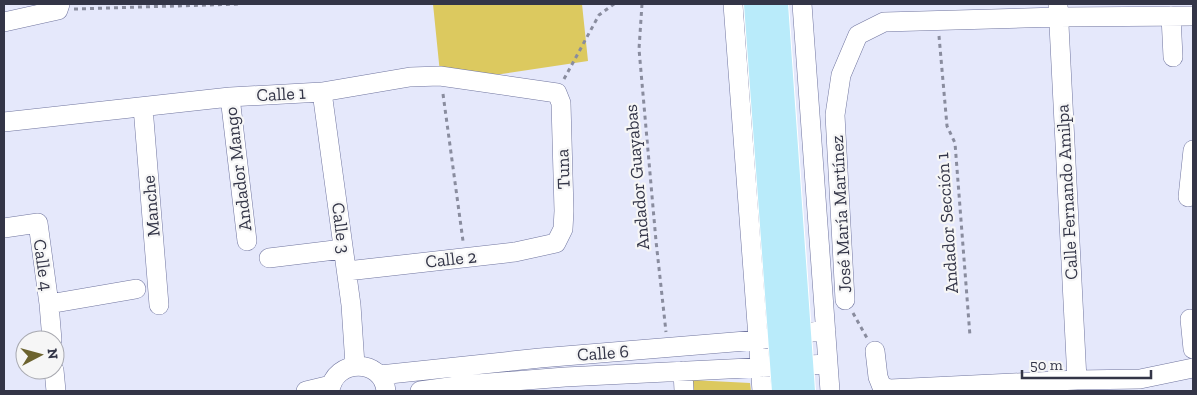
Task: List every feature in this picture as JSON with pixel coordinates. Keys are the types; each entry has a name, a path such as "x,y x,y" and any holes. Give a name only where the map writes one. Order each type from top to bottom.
{"main road":[{"path":"755,4 783,391"},
{"path":"777,4 804,391"}],"street":[{"path":"733,4 762,391"},
{"path":"802,4 830,391"},
{"path":"4,22 59,7"},
{"path":"937,20 1058,10 1182,13 1173,57"},
{"name":"Calle Fernando Amilpa","path":"1058,10 1077,380"},
{"name":"José María Martínez","path":"845,300 835,116 841,74 858,35 884,22 937,20"},
{"name":"Calle 1","path":"4,122 230,97 322,92 410,77 440,76 557,93"},
{"name":"Calle 3","path":"322,92 351,305 354,365"},
{"name":"Tuna","path":"556,243 563,229 564,211 561,103 557,93"},
{"name":"Andador Mango","path":"230,97 247,241"},
{"name":"Manche","path":"143,107 159,305"},
{"path":"1188,197 1193,150"},
{"name":"Calle 4","path":"4,228 38,223 51,330"},
{"name":"Calle 2","path":"347,271 515,252 556,243"},
{"path":"269,258 343,249"},
{"path":"49,304 136,289"},
{"path":"1190,320 1193,349"},
{"name":"Calle 6","path":"383,383 564,356 758,340 826,330"},
{"path":"875,352 878,377 882,387 890,389 1077,380 1140,379 1193,368"},
{"path":"564,356 566,384"},
{"name":"Calle 6","path":"420,391 566,384 683,371 828,364"},
{"path":"306,391 331,388 335,377 341,371 354,365 369,367 383,383"},
{"path":"683,371 684,391"}],"path":[{"path":"59,7 241,4"},
{"path":"557,93 598,14 614,4"},
{"name":"Andador Guayabas","path":"642,4 639,50 656,241 668,348"},
{"name":"Andador Sección 1","path":"937,20 947,126 955,143 970,336"},
{"path":"440,76 466,257"},
{"name":"José María Martínez","path":"845,300 875,352"}],"shaded area":[{"path":"433,4 582,4 588,61 441,83"},
{"path":"692,380 750,383 751,391 692,391"}]}
